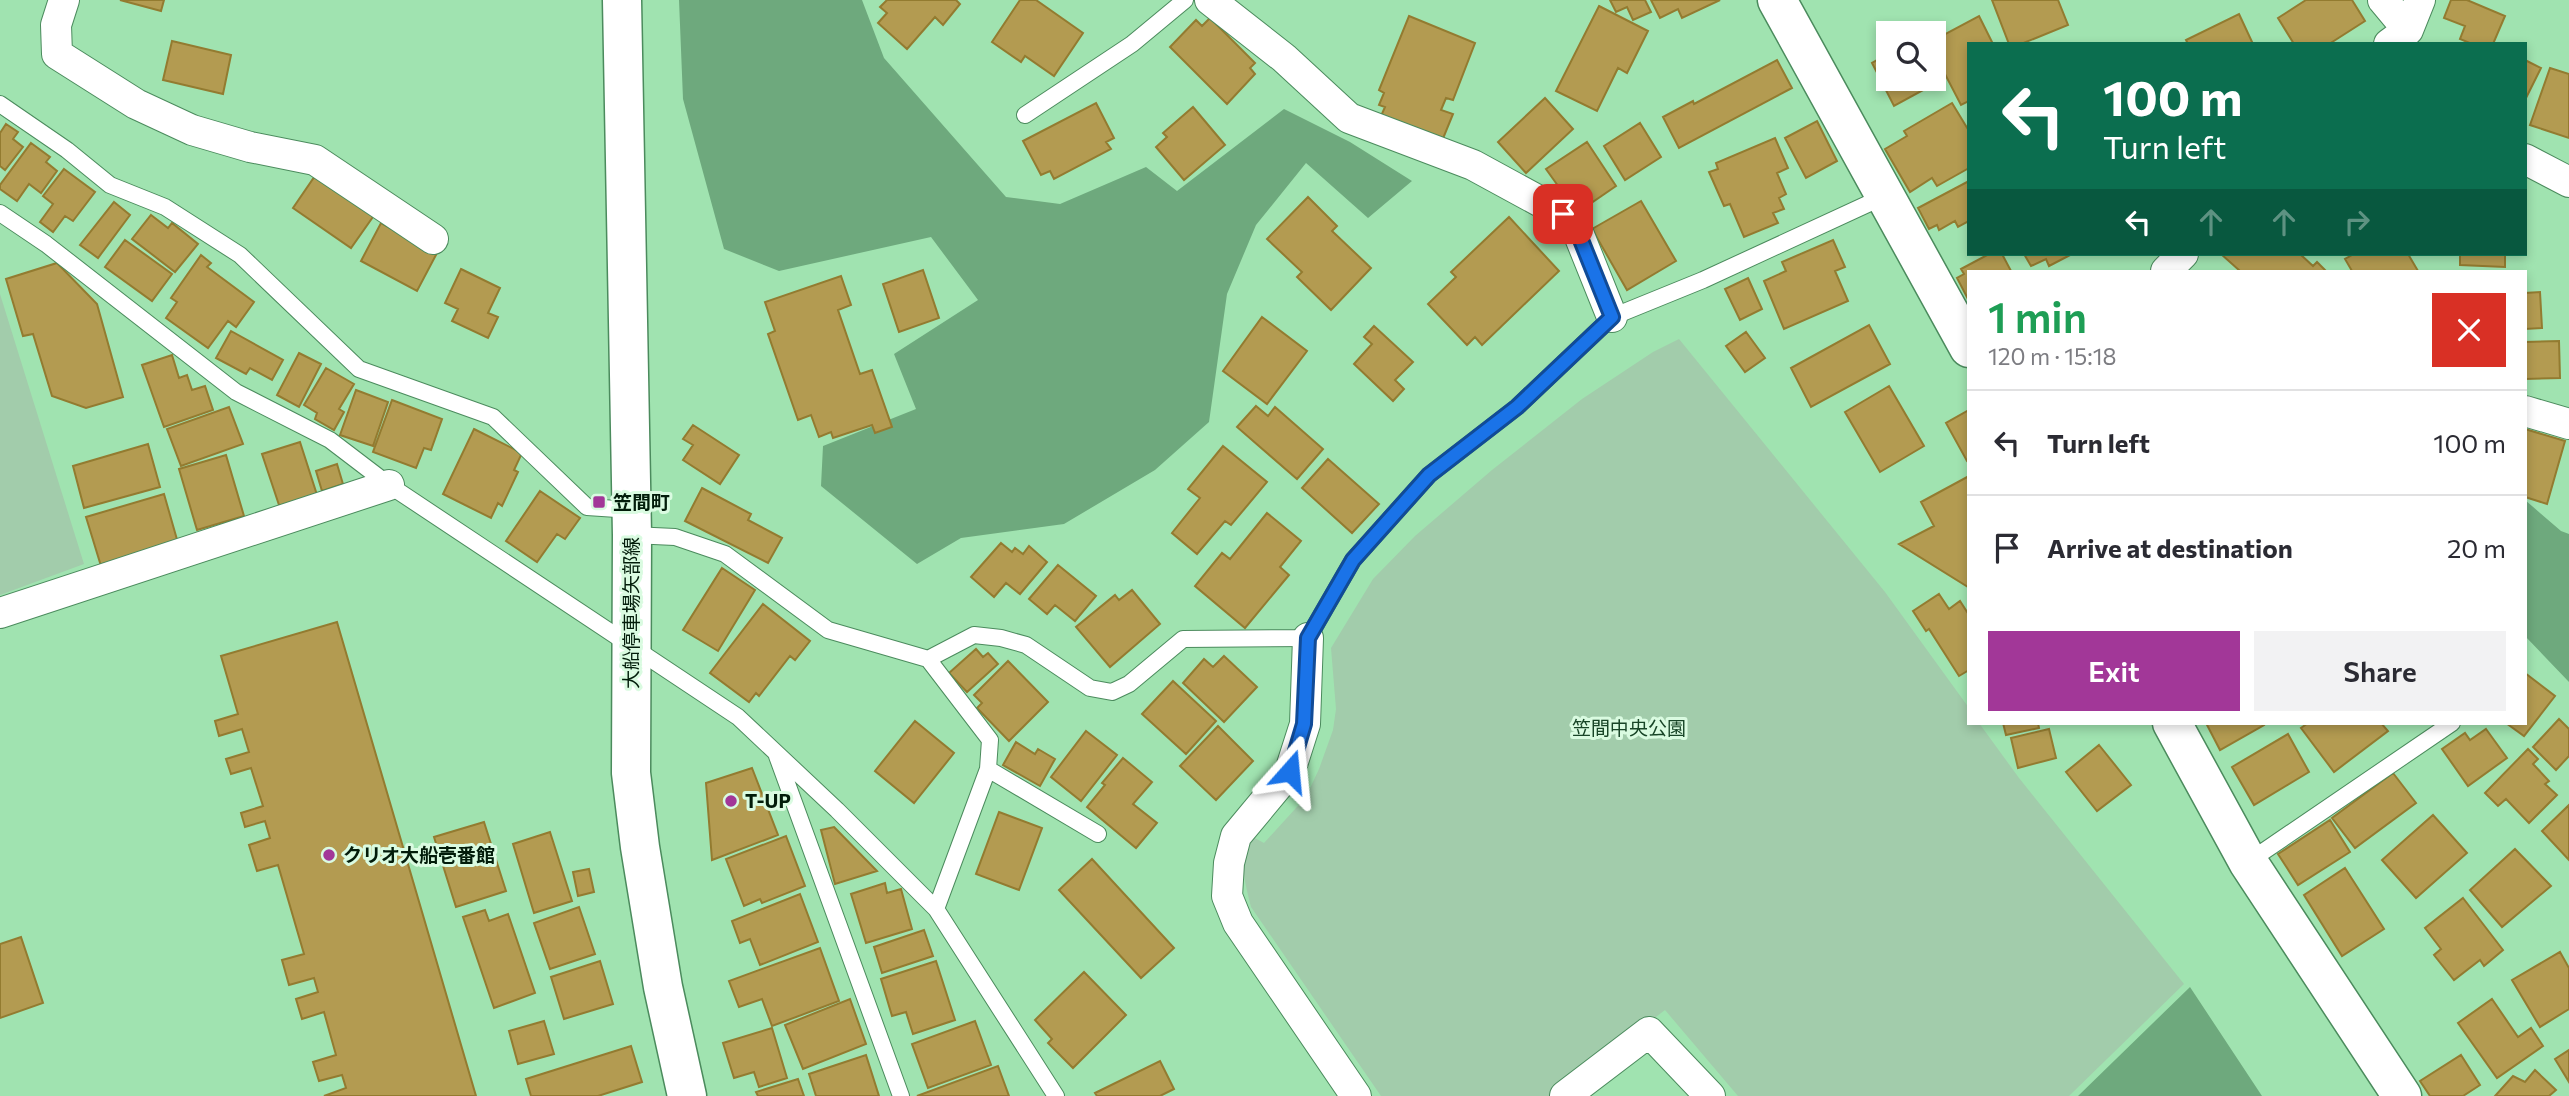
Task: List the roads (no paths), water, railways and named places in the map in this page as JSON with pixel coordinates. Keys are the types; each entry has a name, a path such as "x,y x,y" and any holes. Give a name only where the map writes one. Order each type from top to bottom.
{"main road":[{"name":"大船停車場矢部線","path":"622,0 632,523 631,773 639,847 663,987 687,1096"},
{"path":"1777,0 1967,344"},
{"path":"2173,725 2248,862 2402,1096"}],"street":[{"path":"64,0 56,25 57,54 136,104 192,130 250,147 315,160 433,239"},
{"path":"1210,0 1284,58 1349,118 1473,165 1563,214 1575,225 1612,317"},
{"path":"2383,0 2398,37"},
{"path":"2398,37 2420,0"},
{"path":"2527,160 2569,182"},
{"path":"2167,270 2181,256"},
{"path":"2527,412 2569,424"},
{"path":"0,613 389,485"},
{"path":"1308,638 1304,724 1290,771 1237,836 1229,863 1227,896 1238,923 1356,1096"},
{"path":"1565,1096 1649,1032 1710,1096"}],"lane":[{"path":"1026,115 1132,44 1185,0"},
{"path":"0,104 67,150 110,186 165,207 240,255 359,369 492,417 587,507 724,554 828,630 928,659 990,740 988,769 936,909"},
{"path":"928,659 974,635 1001,638 1026,645 1090,688 1112,692 1129,684 1184,639 1308,638 1353,560 1429,475 1517,407 1612,317 1703,280 1885,197"},
{"path":"0,213 46,244 236,392 330,440 389,485 738,717 837,810 936,909 1056,1096"},
{"path":"2248,862 2449,725"},
{"path":"776,753 901,1096"},
{"path":"988,769 1098,834"}],"place":[{"name":"笠間町","path":"599,502"},
{"name":"T-UP","path":"731,801"},
{"name":"クリオ大船壱番館","path":"329,855"}],"park label":[{"name":"笠間中央公園","path":"1629,728"}]}
